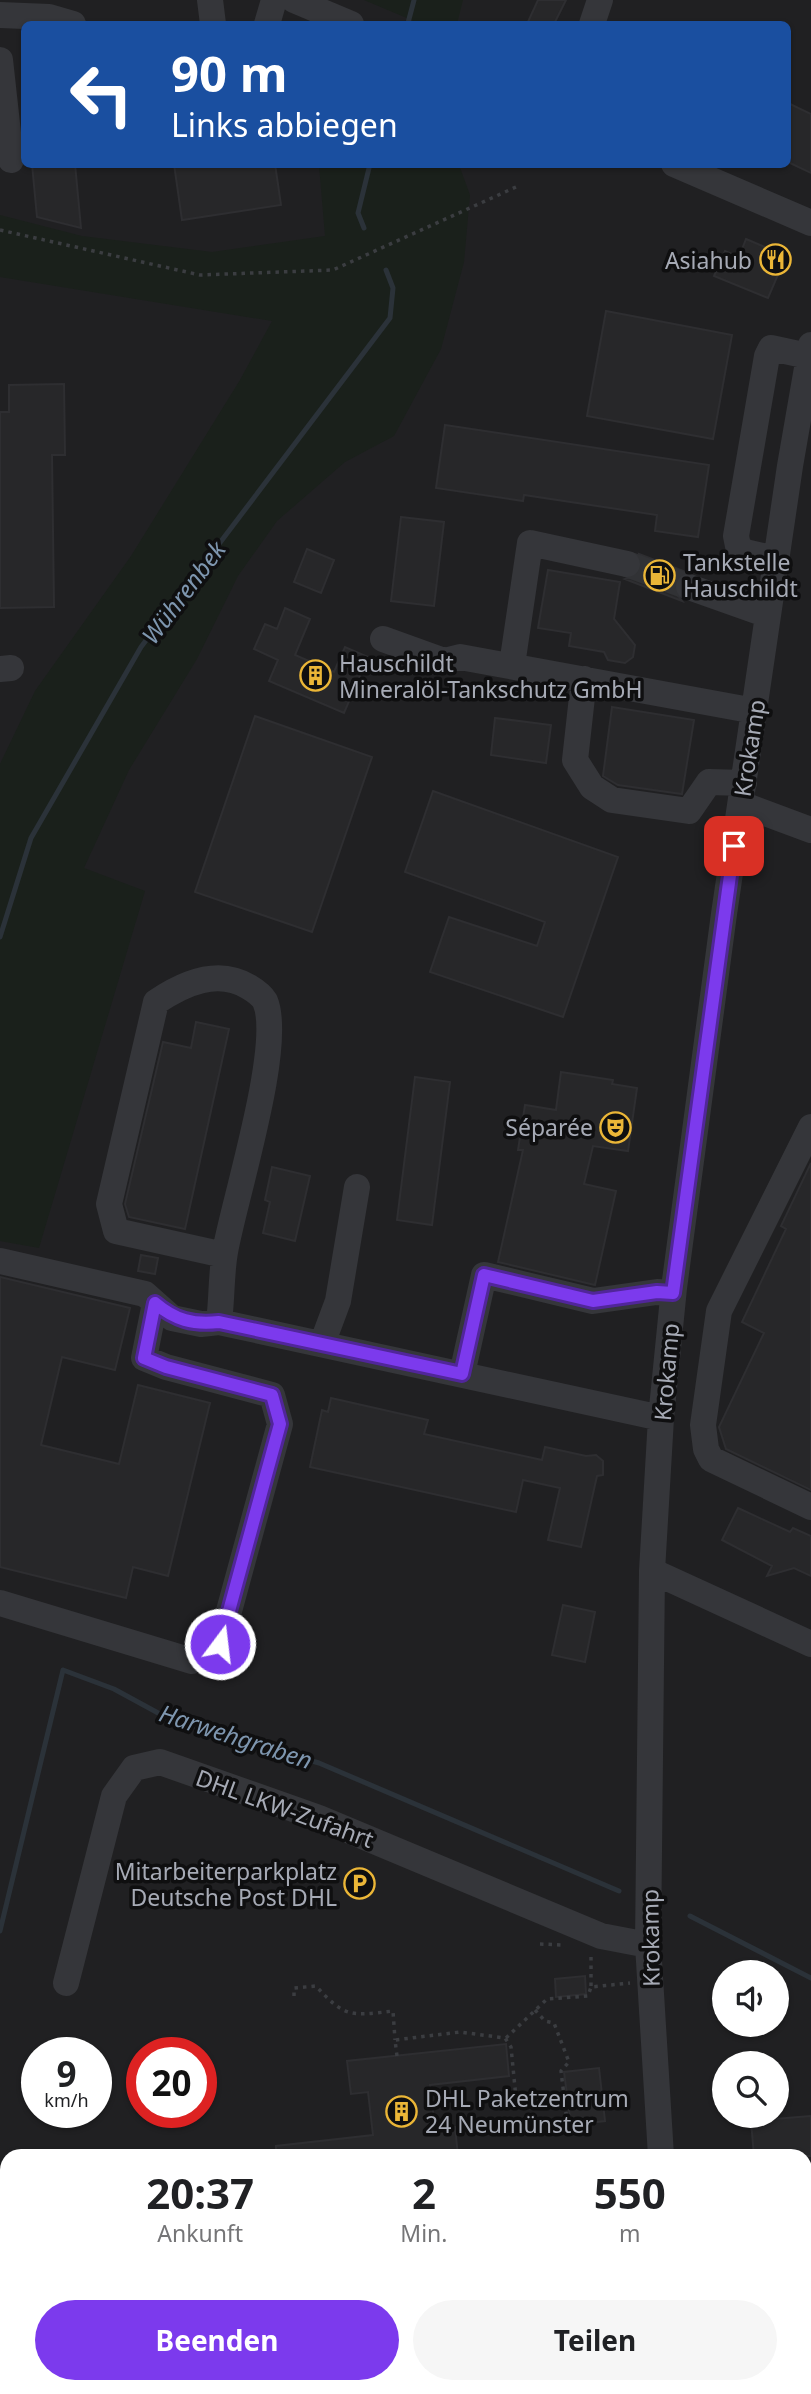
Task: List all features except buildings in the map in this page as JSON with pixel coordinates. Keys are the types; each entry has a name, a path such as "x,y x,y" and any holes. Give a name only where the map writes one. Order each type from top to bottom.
{"street":[{"path":"210,0 213,21"},
{"path":"268,21 274,0"},
{"path":"294,0 344,21"},
{"path":"593,21 600,0"},
{"path":"0,15 49,17 63,21"},
{"path":"0,60 11,160"},
{"path":"683,168 811,223"},
{"path":"776,559 745,552 738,547 736,536 767,356 771,348 810,351"},
{"name":"Krokamp","path":"662,2149 648,1945 652,1571 661,1418 673,1293 742,793 810,351"},
{"path":"512,666 530,543 627,564"},
{"path":"688,587 768,615"},
{"path":"383,639 444,661 460,657 755,711"},
{"path":"584,679 575,760 601,795 612,800 689,811 709,782 742,793 811,830"},
{"path":"210,1323 266,1071 268,1023 265,1000 255,990 236,979 216,978 179,986 156,1002 109,1203 117,1231 224,1255"},
{"path":"811,1127 719,1311 703,1425 706,1449 711,1458 811,1507"},
{"path":"321,1344 338,1301 357,1187"},
{"path":"0,1261 145,1294 172,1318 321,1344 661,1418"},
{"path":"462,1374 484,1275 593,1301 657,1292 673,1293"},
{"path":"0,1603 192,1661 220,1644 280,1424 272,1395 166,1367 144,1358 155,1303"},
{"path":"652,1571 811,1644"},
{"name":"DHL LKW-Zufahrt","path":"66,1983 114,1796 134,1768 160,1762 319,1818 601,1936 648,1945"}],"path":[{"path":"0,230 200,275 332,270 516,187"},
{"path":"540,1944 564,1945"},
{"path":"505,2038 547,1999 588,1996 591,1987 590,1953 583,1949"},
{"path":"591,1987 650,1982"},
{"path":"294,1996 294,1988 316,1986 336,2008 358,2015 393,2011 397,2056"},
{"path":"535,2010 545,2021 554,2023 566,2053 569,2062 561,2071 568,2129 578,2127 578,2124"},
{"path":"396,2040 460,2032 505,2038 511,2047 516,2098"}],"shaded area":[{"path":"0,0 811,0 811,2149 0,2149"},
{"path":"364,0 463,0 458,21 414,21"},
{"path":"319,168 460,168 470,195 464,262 441,349 394,436 345,462 277,521 238,576 197,659 129,770 84,868 145,891 39,1248 0,1241 0,764 35,691 131,556 240,380 272,321 0,277 0,215 82,236 212,252 325,236"}],"waterway":[{"name":"Wührenbek","path":"409,21 414,0"},
{"name":"Wührenbek","path":"364,228 358,213 369,168"},
{"name":"Wührenbek","path":"0,937 31,838 141,647 390,318 393,288 386,270"},
{"name":"Harwehgraben","path":"0,1931 63,1670 114,1689 171,1720 319,1763 619,1891"},
{"name":"Harwehgraben","path":"690,1916 811,1978"}],"tunnel":[{"path":"627,564 689,587"}],"place":[{"name":"Asiahub","path":"775,260"},
{"name":"Tankstelle Hauschildt","path":"660,575"},
{"name":"Hauschildt Mineralöl-Tankschutz GmbH","path":"316,676"},
{"name":"Séparée","path":"616,1127"},
{"name":"Mitarbeiterparkplatz Deutsche Post DHL","path":"360,1884"},
{"name":"DHL Paketzentrum 24 Neumünster","path":"402,2111"}],"route":[{"path":"220,1644 280,1424 272,1395 166,1367 144,1358 155,1303 172,1318 201,1324 219,1322 462,1374 484,1275 593,1301 657,1292 673,1293 734,846"}]}
